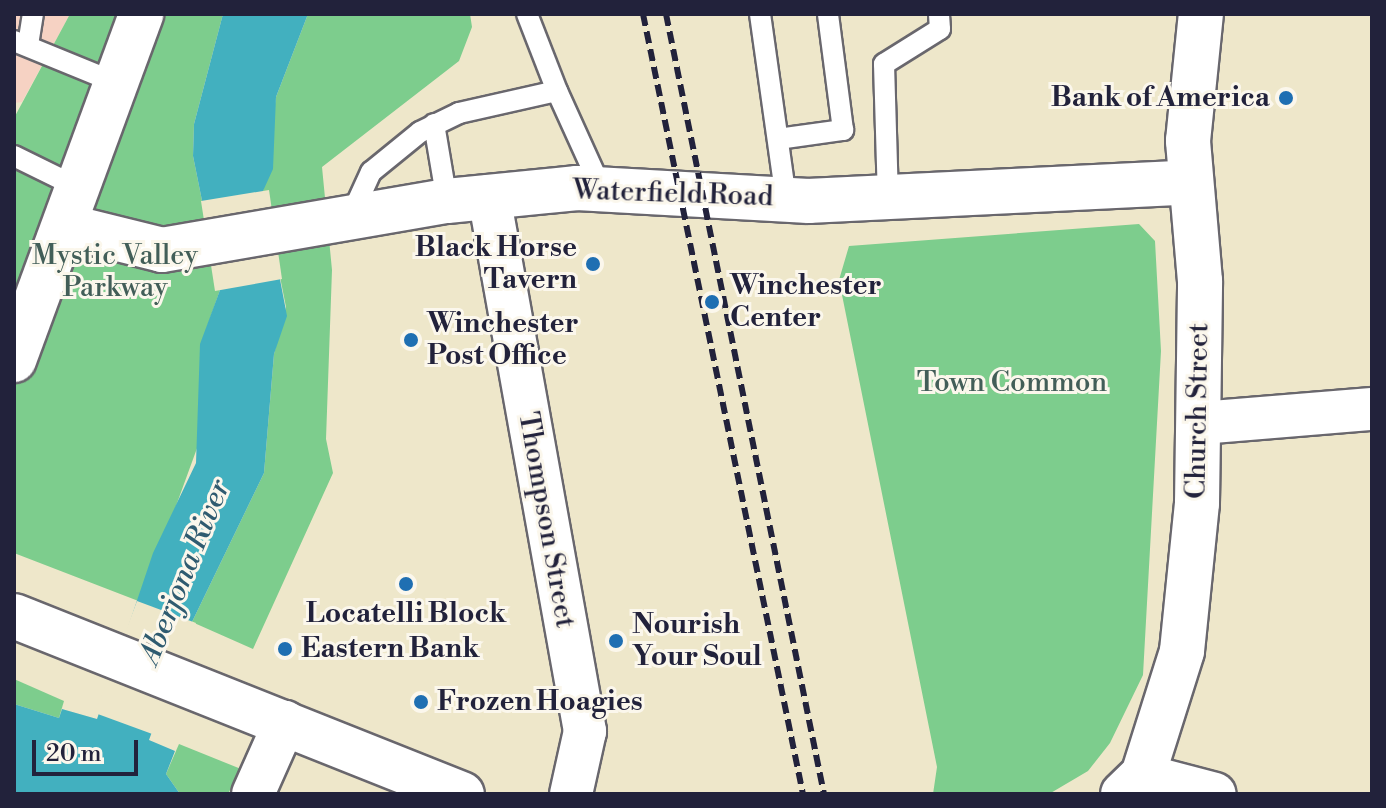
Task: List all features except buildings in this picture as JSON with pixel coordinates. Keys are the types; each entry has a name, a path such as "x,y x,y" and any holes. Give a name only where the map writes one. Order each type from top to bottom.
{"main road":[{"path":"14,360 73,207 141,14"},
{"name":"Church Street","path":"1133,784 1182,651 1200,423 1189,105 1201,14"},
{"name":"Waterfield Road","path":"73,207 151,250 205,244 468,198 600,186 786,199 888,199 1191,182"},
{"path":"14,616 462,794"}],"street":[{"name":"Thompson Street","path":"468,198 585,731 571,794"},
{"path":"1200,423 1372,409"},
{"path":"253,794 285,722"},
{"path":"1133,784 1215,794"}],"lane":[{"path":"33,14 21,43 117,83"},
{"path":"527,14 557,91 600,186"},
{"path":"760,14 786,199"},
{"path":"778,139 843,130 828,14"},
{"path":"888,199 884,64 940,29 939,14"},
{"path":"350,218 371,172 434,124 557,91"},
{"path":"434,124 468,198"},
{"path":"14,156 73,207"}],"shaded area":[{"path":"14,14 70,14 22,102 14,103"}],"green space":[{"name":"Mystic Valley Parkway","path":"70,14 223,14 194,124 193,156 220,290 201,344 200,440 141,602 14,553 14,118"},
{"name":"Mystic Valley Parkway","path":"308,14 470,14 472,27 459,61 322,167 332,270 326,439 333,473 253,649 192,622 264,473 274,354 286,307 263,191 276,97"},
{"name":"Town Common","path":"1139,224 1155,241 1161,351 1143,675 1110,743 1088,771 1049,794 933,794 937,767 839,280 849,246"},
{"path":"14,679 64,701 59,718 14,704"},
{"path":"179,744 241,769 228,794 180,794 166,774"}],"water":[{"name":"Aberjona River","path":"223,14 308,14 276,97 273,169 263,191 287,316 274,354 264,473 192,622 149,740 175,751 166,774 180,794 14,794 14,704 59,718 62,709 97,719 153,553 196,463 200,344 220,290 193,156 194,124"}],"pier":[{"path":"269,190 282,279 215,291 201,201"},
{"path":"137,601 196,623 155,735 95,713"}],"railway":[{"path":"643,14 803,794"},
{"path":"666,14 824,794"}],"place":[{"name":"Bank of America","path":"1286,98"},
{"name":"Black Horse Tavern","path":"593,264"},
{"name":"Winchester Center","path":"712,302"},
{"name":"Winchester Post Office","path":"411,340"},
{"name":"Locatelli Block","path":"406,584"},
{"name":"Nourish Your Soul","path":"616,641"},
{"name":"Eastern Bank","path":"285,649"},
{"name":"Frozen Hoagies","path":"421,702"}]}
